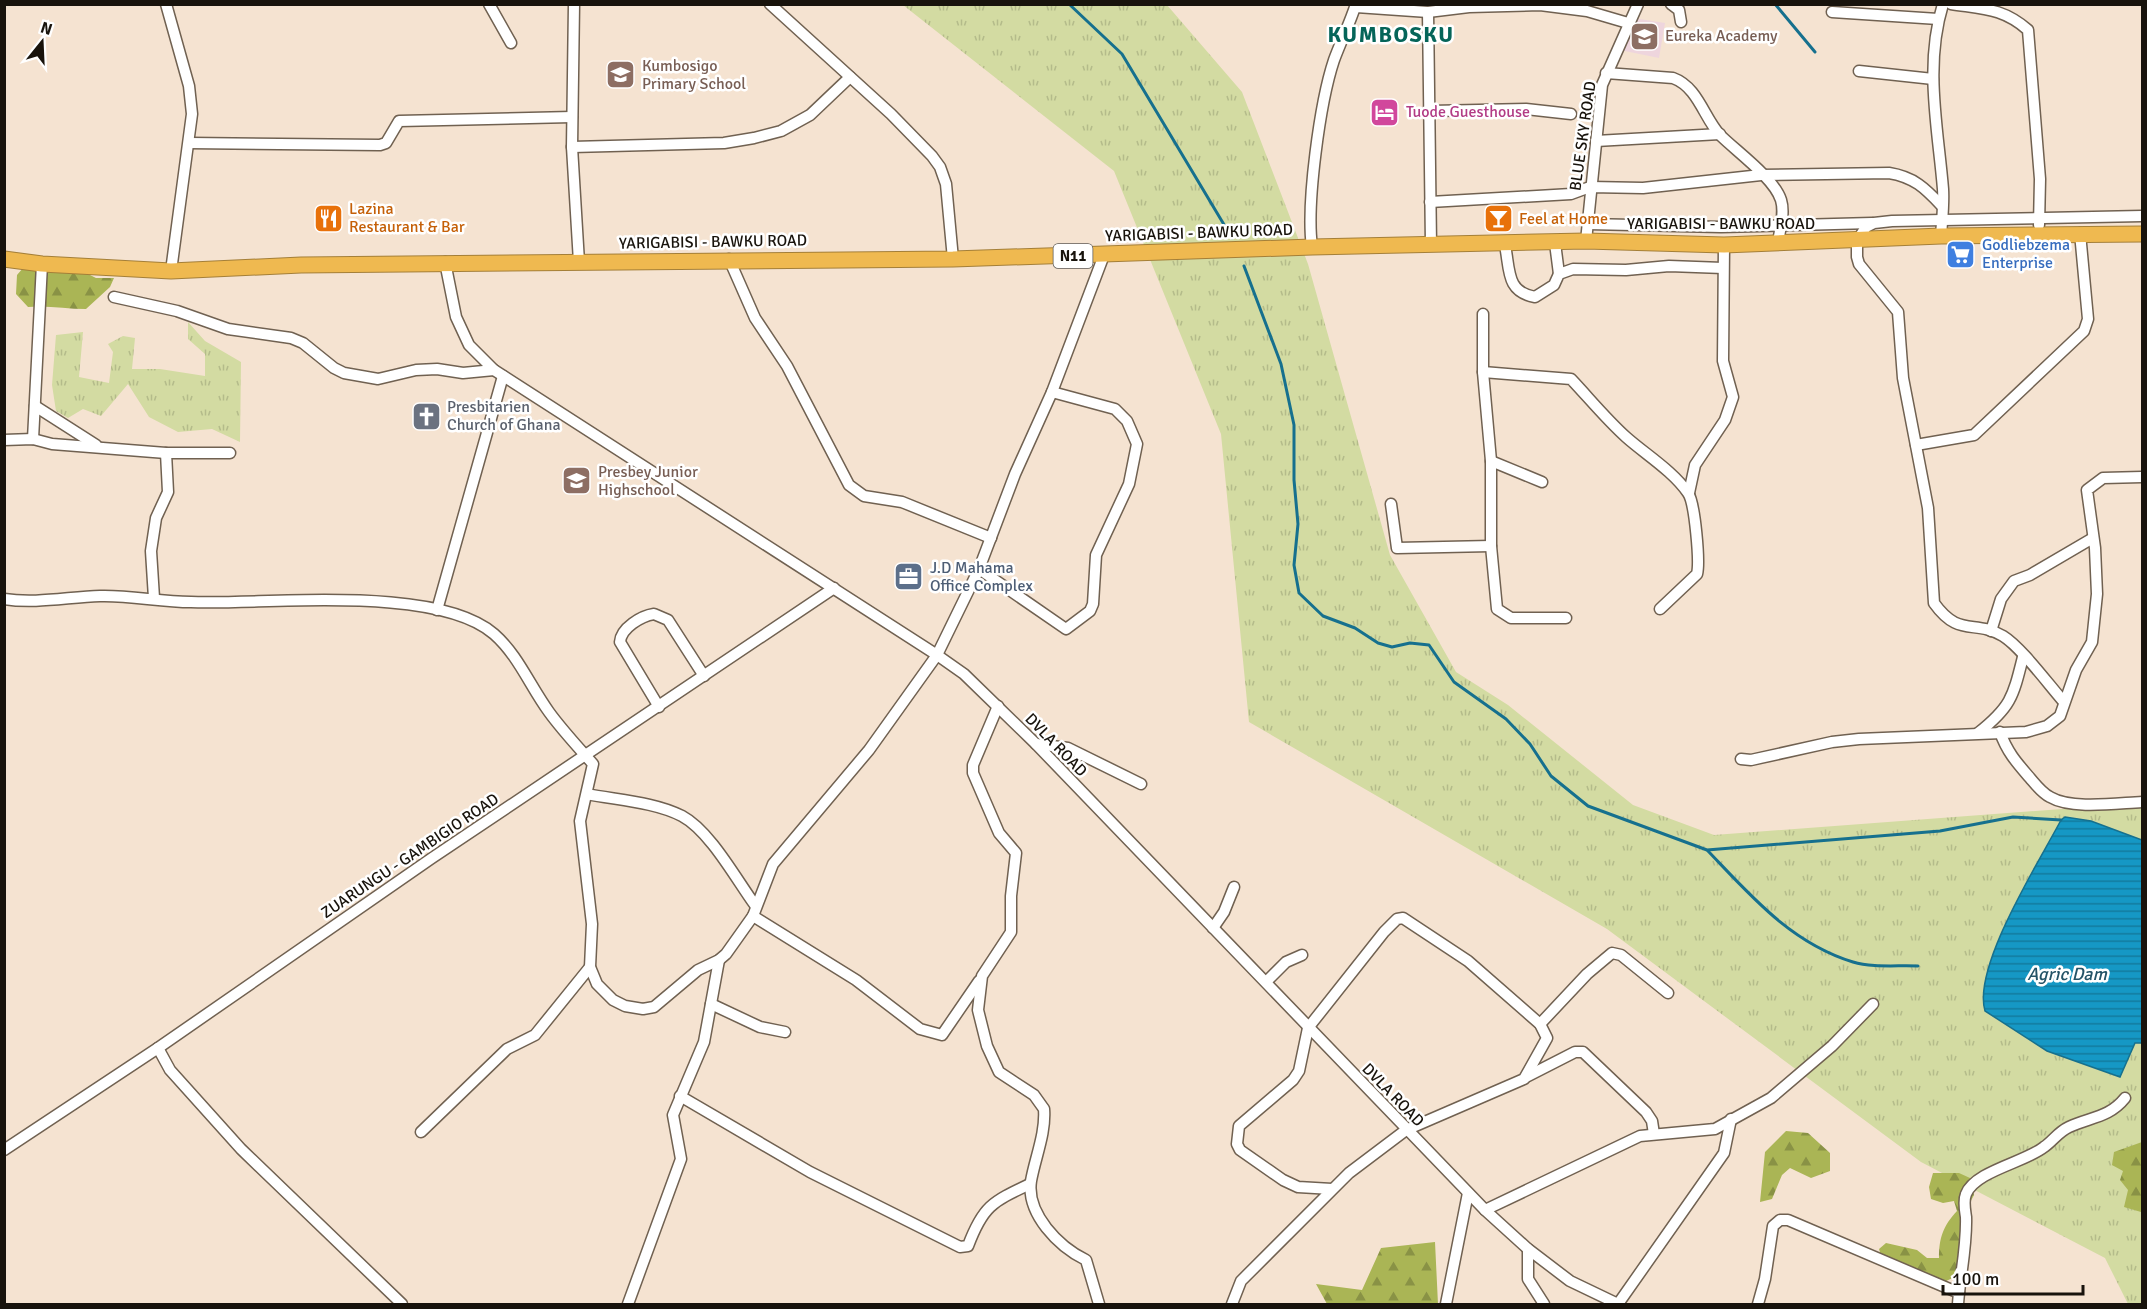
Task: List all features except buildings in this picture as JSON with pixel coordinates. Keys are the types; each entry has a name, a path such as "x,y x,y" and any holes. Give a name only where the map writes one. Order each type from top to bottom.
{"highway":[{"name":"YARIGABISI - BAWKU ROAD","path":"4,259 42,264 171,271 445,262 953,258 1312,247 1586,242 1724,245 1941,236 2142,234"}],"street":[{"path":"166,4 189,86 192,114 171,271"},
{"path":"489,4 511,43"},
{"path":"574,4 572,147 579,262"},
{"path":"770,4 918,140 940,167 946,184 953,258"},
{"name":"BLUE SKY ROAD","path":"1586,242 1600,96 1606,73 1638,4"},
{"path":"1671,4 1679,10 1681,22"},
{"path":"1941,236 1942,212 1933,79 1938,19 1943,4"},
{"path":"1951,4 1997,11 2012,16 2028,30 2040,179 2039,234"},
{"path":"1312,247 1311,198 1323,115 1333,62 1356,5 1428,12 1540,5 1587,11 1628,23"},
{"path":"1428,12 1431,245"},
{"path":"1832,12 1938,19"},
{"path":"1859,70 1933,79"},
{"path":"1606,73 1678,80 1698,100 1720,134 1761,175 1781,200 1778,242"},
{"path":"572,147 724,143 754,138 781,131 810,115 850,77"},
{"path":"1431,111 1526,109 1571,114"},
{"path":"189,143 380,145 386,142 399,121 572,117"},
{"path":"1596,141 1720,134"},
{"path":"1430,202 1571,194 1590,187 1643,188 1761,175 1889,173 1907,176 1922,185 1942,212"},
{"path":"1588,224 1721,227 1874,223 1942,212 2039,219 2142,216"},
{"path":"1874,223 1866,227 1857,241 1859,264 1898,312 1903,378 1928,508 1934,603 1943,615 1955,624 1991,631 2005,638 2064,702"},
{"path":"1916,445 1974,435 2084,331 2088,319 2080,233"},
{"path":"1555,243 1560,274"},
{"path":"1505,245 1512,285 1522,295 1536,297 1545,292 1560,274 1573,269 1626,270 1669,266 1723,268"},
{"path":"1689,493 1695,465 1725,420 1733,397 1723,361 1724,245"},
{"path":"4,598 34,601 101,596 154,598 191,603 287,599 404,605 437,610 475,621 493,633 514,657 549,711 593,768 580,827 592,924 590,967 597,984 613,1000 625,1006 643,1009 654,1007 698,970 719,960 753,916 773,864 869,750 937,655 979,569 1016,474 1052,392 1104,255"},
{"path":"729,259 755,318 787,366 849,485 864,496 902,502 991,538"},
{"name":"DVLA ROAD","path":"445,262 456,317 469,345 498,373 834,588 964,675 1036,744 1485,1210 1528,1249 1570,1281 1618,1305"},
{"path":"33,439 42,264"},
{"path":"114,297 177,311 228,329 291,338 303,343 333,368 344,373 378,379 416,370 498,373 437,610"},
{"path":"1483,314 1483,372 1491,461 1491,546 1497,609 1510,618 1566,618"},
{"path":"1483,372 1571,379 1623,435 1689,493 1696,513 1695,542 1699,567 1697,574 1660,609"},
{"path":"979,569 1066,629 1090,611 1094,604 1095,555 1129,484 1137,444 1127,421 1115,409 1052,392"},
{"path":"35,406 98,447"},
{"path":"4,440 33,439 52,444 166,453 230,453"},
{"path":"154,598 151,551 156,518 168,492 166,453"},
{"path":"1491,461 1542,482"},
{"path":"1741,759 1751,760 1832,742 2026,732 2047,726 2060,716 2076,670 2092,642 2097,594 2087,490 2103,478 2142,477"},
{"path":"1391,504 1397,548 1491,546"},
{"path":"1991,631 2001,599 2014,580 2030,575 2093,538"},
{"name":"ZUARUNGU - GAMBIGIO ROAD","path":"4,1150 158,1048 432,858 834,588"},
{"path":"659,707 620,642 624,631 637,621 654,615 668,620 704,676"},
{"path":"1978,733 2001,715 2008,705 2014,692 2023,657"},
{"path":"753,916 856,980 920,1029 942,1035 1011,932 1013,921 1011,896 1016,853 999,833 973,773 973,765 998,706"},
{"path":"2000,732 2006,750 2021,770 2050,798 2064,802 2104,804 2142,802"},
{"path":"1036,744 1068,748 1141,784"},
{"path":"587,794 660,808 685,818 704,835 756,905"},
{"path":"1213,928 1224,912 1234,887"},
{"path":"1332,1189 1298,1187 1283,1180 1240,1150 1237,1144 1239,1126 1293,1080 1299,1071 1308,1028 1384,932 1397,919 1403,918 1468,960 1540,1024 1547,1038 1524,1078"},
{"path":"1540,1024 1587,974 1612,953 1621,956 1668,993"},
{"path":"1266,982 1287,962 1302,955"},
{"path":"628,1305 681,1159 673,1115 704,1042 719,960"},
{"path":"421,1132 507,1049 535,1035 590,967"},
{"path":"982,976 978,1010 991,1055 1004,1078 1034,1095 1044,1109 1041,1140 1030,1184 1034,1204 1043,1223 1074,1254 1086,1260 1099,1305"},
{"path":"711,1004 760,1027 785,1032"},
{"path":"1485,1210 1627,1141 1654,1134 1689,1134 1715,1129 1771,1098 1832,1046 1873,1004"},
{"path":"158,1048 170,1070 241,1149 402,1305"},
{"path":"1232,1305 1241,1281 1332,1189 1406,1130 1524,1078 1575,1052 1583,1052 1646,1112 1652,1120 1654,1134"},
{"path":"680,1096 810,1172 960,1246 968,1246 981,1215 994,1202 1030,1184"},
{"path":"1958,1305 1967,1243 1965,1198 1968,1190 2005,1166 2044,1148 2069,1126 2106,1115 2125,1098"},
{"path":"1618,1305 1724,1153 1731,1119"},
{"path":"1446,1305 1468,1193"},
{"path":"1758,1305 1765,1280 1773,1226 1780,1220 1788,1220 1959,1293"},
{"path":"1528,1249 1528,1280 1544,1305"}],"shaded area":[{"name":"Eureka Academy","path":"1633,18 1665,23 1659,58 1620,50"}],"green space":[{"path":"903,5 1167,5 1242,92 1308,264 1390,555 1456,672 1508,705 1633,805 1714,835 2142,803 2142,1304 2128,1304 2105,1258 1921,1162 1607,929 1249,722 1221,434 1114,171"},
{"path":"23,268 82,271 96,278 114,278 110,287 86,309 28,307 16,294 17,275"},
{"path":"188,322 205,341 241,362 240,442 212,429 178,432 149,417 128,384 101,416 83,409 68,418 56,411 52,385 56,335 83,332 79,377 109,383 113,352 108,344 123,336 135,338 132,369 160,369 205,376 205,354 188,339"},
{"path":"1786,1131 1808,1133 1830,1153 1830,1171 1811,1178 1790,1168 1782,1175 1772,1199 1760,1202 1765,1152"},
{"path":"2142,1142 2141,1212 2124,1207 2128,1190 2120,1180 2123,1171 2112,1165 2114,1152"},
{"path":"1933,1173 1959,1173 1970,1178 1974,1195 1962,1218 1957,1276 1944,1282 1881,1256 1879,1249 1886,1243 1917,1250 1927,1258 1939,1258 1943,1233 1957,1211 1954,1201 1943,1203 1931,1199 1929,1187"},
{"path":"1435,1242 1438,1304 1327,1304 1316,1284 1362,1290 1381,1248"}],"water":[{"name":"Agric Dam","path":"2065,817 2091,821 2142,840 2142,1043 2135,1043 2120,1077 2047,1051 1985,1011 1984,992 1988,968 1998,942 2024,887 2061,820"}],"waterway":[{"path":"1069,4 1122,54 1232,238"},
{"path":"1775,4 1815,52"},
{"path":"1244,266 1281,364 1294,425 1294,480 1298,524 1294,565 1299,593 1323,616 1355,628 1378,643 1392,647 1410,643 1429,645 1454,682 1506,719 1530,744 1551,776 1588,806 1707,850 1940,831 2013,817 2061,820"},
{"path":"1708,851 1756,901 1810,943 1831,954 1860,964 1918,966"}],"place":[{"name":"Eureka Academy","path":"1644,36"},
{"name":"Kumbosigo Primary School","path":"621,75"},
{"name":"Tuode Guesthouse","path":"1385,112"},
{"name":"Lazina Restaurant & Bar","path":"328,218"},
{"name":"Feel at Home","path":"1498,219"},
{"name":"Godliebzema Enterprise","path":"1961,254"},
{"name":"Presbitarien Church of Ghana","path":"426,416"},
{"name":"Presbey Junior Highschool","path":"577,481"},
{"name":"J.D Mahama Office Complex","path":"909,577"}],"district":[{"name":"KUMBOSKU","path":"1391,34"}]}
